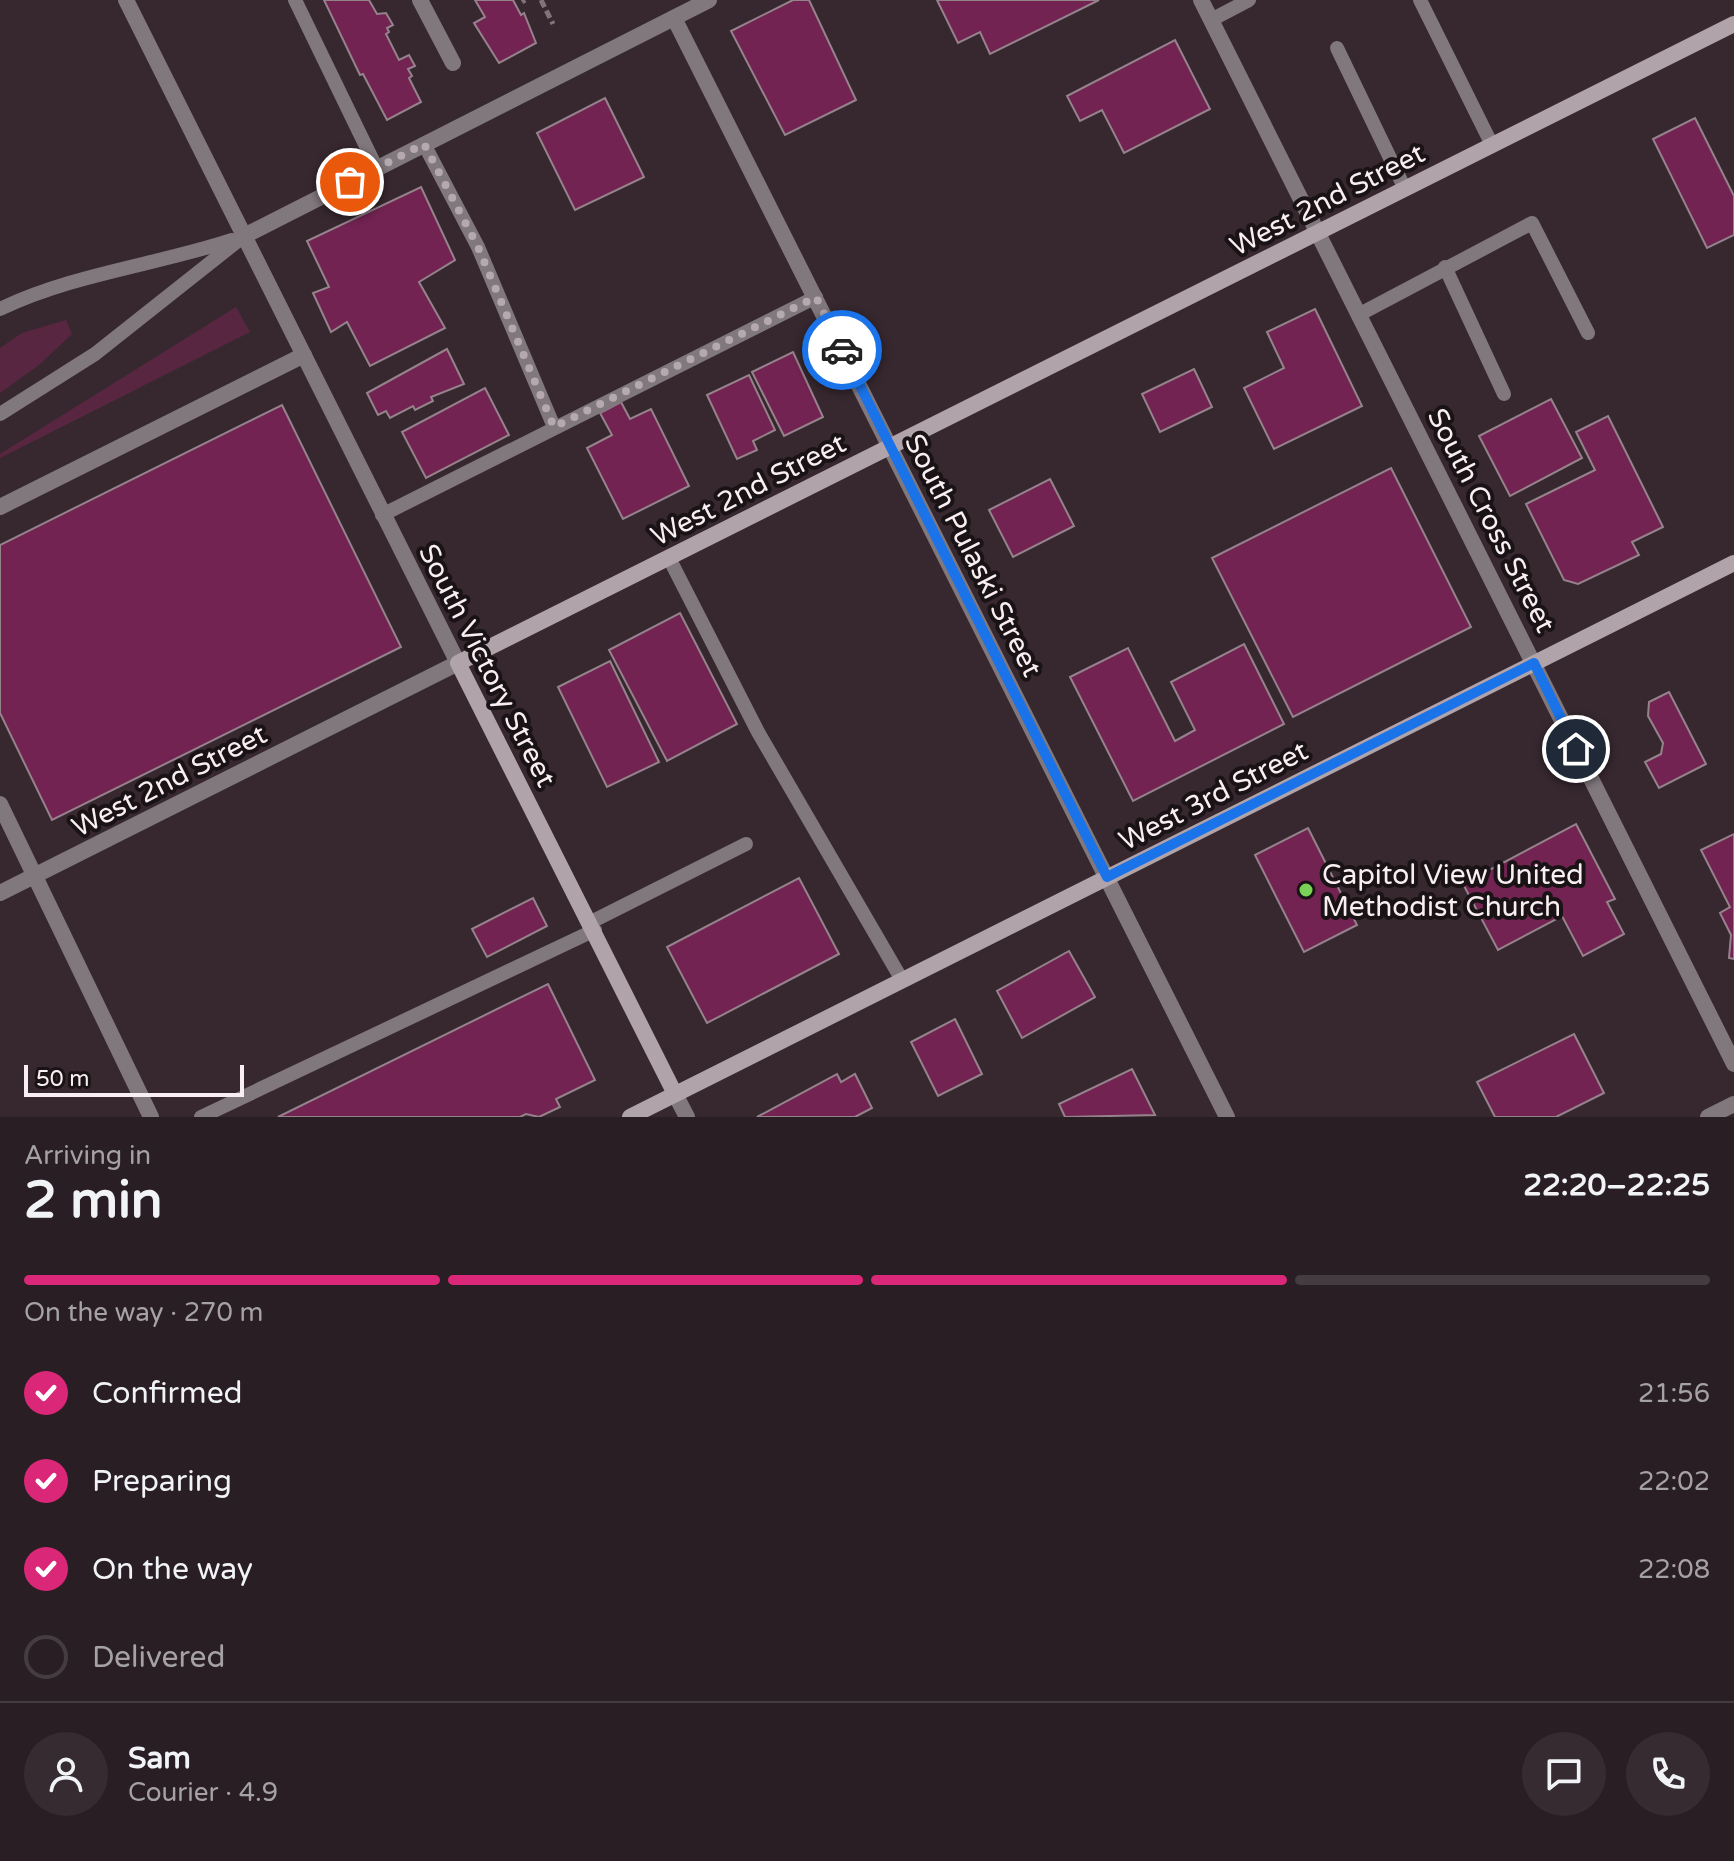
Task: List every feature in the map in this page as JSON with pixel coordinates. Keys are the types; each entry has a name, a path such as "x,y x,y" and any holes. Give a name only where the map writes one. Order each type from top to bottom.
{"main road":[{"name":"West 2nd Street","path":"458,663 1734,24"},
{"name":"West 3rd Street","path":"630,1117 1734,563"},
{"name":"South Victory Street","path":"458,663 675,1094"}],"street":[{"name":"South Victory Street","path":"126,0 458,663"},
{"path":"420,0 453,63"},
{"path":"244,236 709,0"},
{"name":"South Cross Street","path":"1201,0 1734,1064"},
{"name":"South Pulaski Street","path":"674,18 1227,1117"},
{"path":"0,507 304,355"},
{"name":"West 2nd Street","path":"0,893 458,663"},
{"path":"0,804 151,1117"},
{"name":"South Victory Street","path":"675,1094 687,1117"},
{"path":"1708,1117 1734,1104"}],"lane":[{"path":"295,0 377,169"},
{"path":"1211,20 1249,0"},
{"path":"1420,0 1492,145"},
{"path":"1337,48 1405,189"},
{"path":"424,144 478,247 554,427"},
{"path":"1360,314 1532,223 1588,333"},
{"path":"0,309 80,280 176,258 244,236"},
{"path":"0,414 95,354 244,236"},
{"path":"1445,267 1504,394"},
{"path":"382,515 816,297"},
{"path":"669,558 758,732 902,980"},
{"path":"201,1117 593,926 746,844"}],"path":[{"path":"541,0 553,24"}],"shaded area":[{"path":"236,307 250,332 0,458 0,454"},
{"path":"66,320 72,334 39,365 0,393 0,348 22,333"}],"building":[{"path":"324,0 369,0 377,14 386,13 393,25 387,28 389,32 386,34 399,60 409,55 415,66 408,69 412,76 409,78 421,102 387,120 363,74 360,75"},
{"path":"475,0 513,0 521,15 524,13 536,43 499,63 474,23 485,17"},
{"path":"793,0 809,0 856,100 785,135 731,31"},
{"path":"937,0 1099,0 990,54 980,32 958,43"},
{"path":"1175,40 1210,109 1124,153 1102,110 1080,121 1067,96"},
{"path":"605,98 644,177 575,210 537,133"},
{"path":"1695,118 1734,196 1734,235 1707,248 1653,139"},
{"path":"421,187 455,260 419,282 445,328 370,366 347,322 331,332 313,293 329,287 307,241"},
{"path":"1315,309 1362,406 1274,449 1244,388 1284,368 1267,332"},
{"path":"447,349 464,384 431,397 433,401 415,410 413,406 390,418 386,411 378,415 367,393"},
{"path":"793,352 823,417 784,436 752,372"},
{"path":"1194,369 1212,407 1160,432 1142,394"},
{"path":"749,375 775,430 753,441 757,450 737,459 707,395"},
{"path":"485,388 509,435 426,478 402,432"},
{"path":"1551,399 1582,458 1510,496 1479,436"},
{"path":"621,402 630,419 651,409 689,486 623,519 587,448 612,435 600,413"},
{"path":"282,405 401,647 52,820 0,713 0,545"},
{"path":"1608,416 1663,527 1632,542 1639,555 1578,584 1564,580 1526,504 1595,470 1576,432"},
{"path":"1391,468 1471,627 1293,717 1212,558"},
{"path":"1050,479 1074,526 1013,557 989,510"},
{"path":"680,613 737,724 667,761 609,650"},
{"path":"1244,644 1284,724 1133,801 1070,677 1128,648 1175,741 1195,730 1171,682"},
{"path":"610,661 659,762 607,787 558,687"},
{"path":"1669,692 1706,764 1659,788 1645,762 1661,754 1663,743 1648,716 1649,702"},
{"path":"1576,824 1615,899 1607,902 1624,934 1583,956 1562,916 1498,950 1463,884"},
{"name":"Capitol View United Methodist Church","path":"1308,828 1357,925 1304,952 1255,855"},
{"path":"1734,834 1734,959 1729,958 1731,935 1720,913 1730,907 1701,850"},
{"path":"799,878 839,954 707,1023 667,947"},
{"path":"533,898 547,926 487,957 472,929"},
{"path":"1069,951 1095,997 1022,1038 997,991"},
{"path":"548,984 595,1080 556,1099 560,1107 539,1117 526,1114 520,1117 278,1117"},
{"path":"955,1019 982,1074 938,1096 911,1042"},
{"path":"1574,1034 1604,1093 1556,1117 1495,1117 1477,1082"},
{"path":"1132,1069 1155,1115 1065,1117 1059,1104"},
{"path":"837,1074 841,1082 855,1074 872,1108 855,1117 757,1117"}],"way so far":[{"path":"350,182 424,144 478,247 554,427 816,297 842,350"}],"place":[{"name":"Capitol View United Methodist Church","path":"1306,890"}],"route":[{"path":"842,350 1107,877 1534,663 1576,749"}]}
